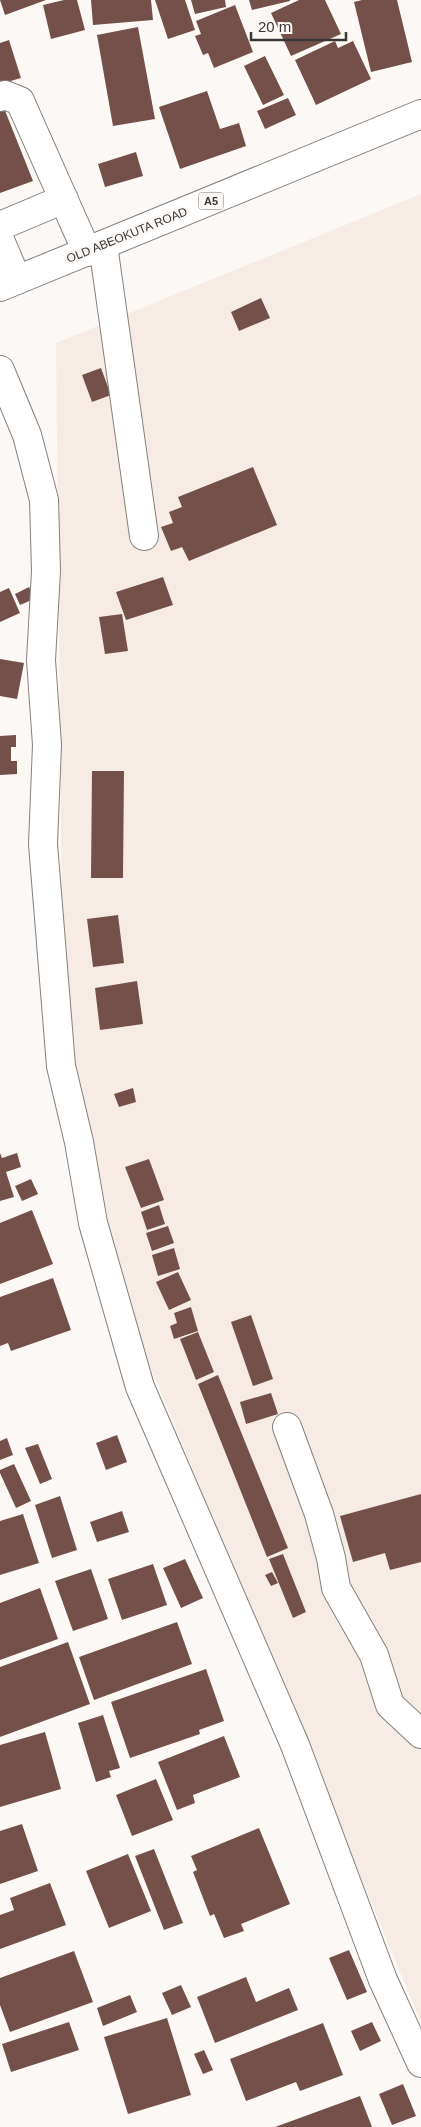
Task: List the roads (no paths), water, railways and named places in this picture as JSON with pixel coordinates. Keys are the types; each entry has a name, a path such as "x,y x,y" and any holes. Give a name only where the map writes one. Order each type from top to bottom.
{"main road":[{"path":"0,97 5,95 20,101 64,199 95,248 144,536"},
{"name":"OLD ABEOKUTA ROAD","path":"9,284 421,114"},
{"path":"0,226 64,199"},
{"path":"0,240 9,284"},
{"path":"0,370 27,435 44,500 46,571 41,660 47,745 43,844 61,1066 79,1142 93,1223 140,1387 295,1745 383,1980 421,2063"},
{"path":"287,1426 319,1514 331,1558 336,1588 374,1655 390,1704 421,1734"}]}
